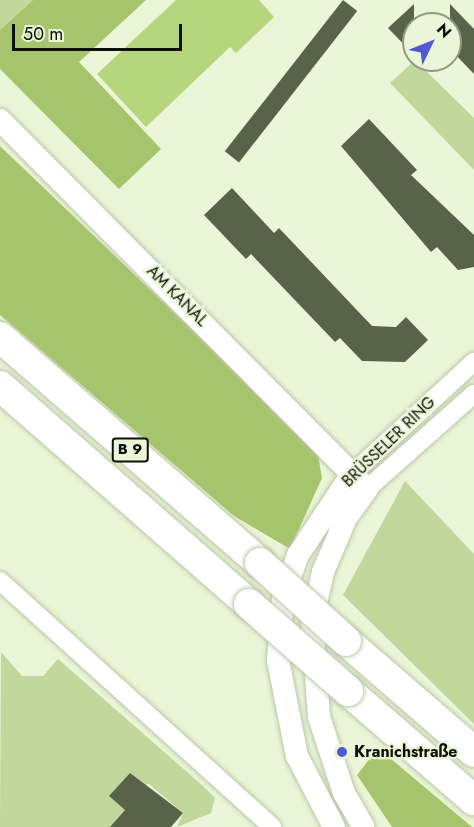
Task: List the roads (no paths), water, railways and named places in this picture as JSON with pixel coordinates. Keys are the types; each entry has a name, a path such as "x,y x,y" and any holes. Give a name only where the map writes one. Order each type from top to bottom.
{"highway":[{"name":"B 9","path":"0,337 474,752"},
{"name":"B 9","path":"0,386 474,800"}],"street":[{"name":"AM KANAL","path":"0,120 359,482"},
{"name":"BRÜSSELER RING","path":"334,827 297,756 288,726 278,660 283,596 298,555 359,482 472,368"},
{"name":"BRÜSSELER RING","path":"364,827 344,793 319,717 312,621 323,572 359,482 474,394"},
{"path":"0,581 272,827"}],"place":[{"name":"Kranichstraße","path":"342,752"}]}
